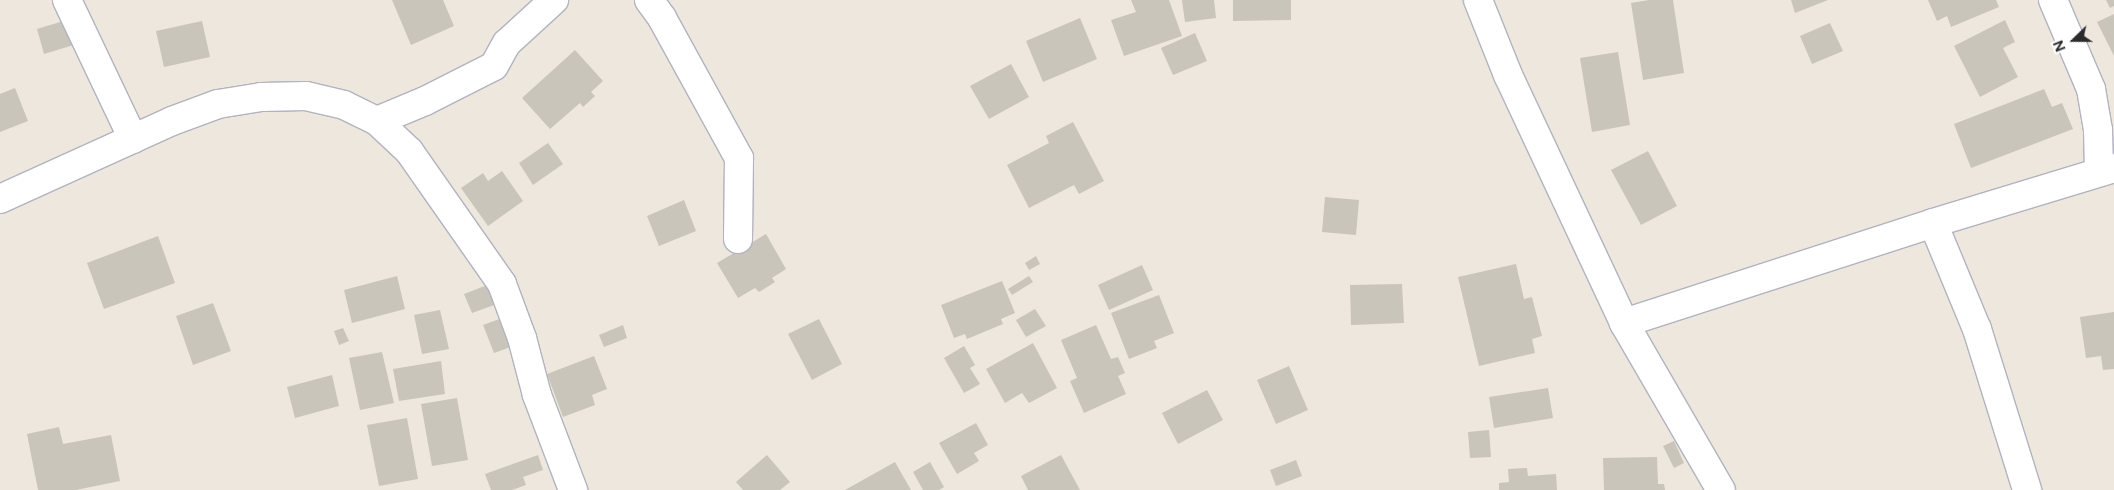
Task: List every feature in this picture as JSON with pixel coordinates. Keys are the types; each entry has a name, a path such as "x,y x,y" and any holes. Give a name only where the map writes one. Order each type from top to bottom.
{"street":[{"path":"67,0 133,138"},
{"path":"377,121 425,101 494,66 507,43 554,0"},
{"path":"649,0 662,18 740,158 738,238"},
{"path":"1478,0 1508,75 1624,323 1721,490"},
{"path":"1624,323 1933,223 2106,170 2091,89 2054,0"},
{"path":"0,198 133,138 218,104 261,97 306,96 344,105 377,121 409,150 502,284 522,338 537,395 573,490"},
{"path":"1933,223 1976,330 2027,490"}],"building":[{"path":"392,0 443,0 454,26 411,45"},
{"path":"1131,0 1169,0 1182,36 1124,56 1111,20 1136,12"},
{"path":"1182,0 1214,0 1216,18 1185,22"},
{"path":"1233,0 1291,0 1291,20 1233,21"},
{"path":"1649,0 1673,0 1684,73 1643,80 1631,3"},
{"path":"1791,0 1828,0 1795,13"},
{"path":"1928,0 1996,0 1999,7 1951,27 1947,16 1937,21"},
{"path":"2106,0 2114,0 2114,6 2110,8"},
{"path":"2114,14 2114,56 2097,22"},
{"path":"1080,18 1097,59 1043,82 1026,41"},
{"path":"70,19 77,44 44,54 37,29"},
{"path":"2005,20 2015,42 2003,48 2018,77 1980,97 1954,46"},
{"path":"202,21 210,57 164,67 156,31"},
{"path":"1830,23 1843,51 1812,64 1800,36"},
{"path":"1195,33 1207,61 1173,75 1161,48"},
{"path":"575,50 603,81 591,92 595,96 583,107 580,103 550,129 522,98"},
{"path":"1618,52 1630,125 1592,132 1580,58"},
{"path":"1011,64 1029,97 989,119 970,86"},
{"path":"15,88 28,121 0,132 0,94"},
{"path":"2044,89 2052,107 2062,103 2073,129 1971,168 1954,124"},
{"path":"1073,122 1104,181 1079,194 1074,185 1029,208 1007,165 1049,143 1046,136"},
{"path":"548,143 563,164 533,185 519,163"},
{"path":"1648,151 1677,206 1641,225 1611,170"},
{"path":"502,171 523,201 488,226 461,188 483,173 488,181"},
{"path":"1325,197 1359,200 1356,235 1322,232"},
{"path":"684,200 696,231 659,246 647,216"},
{"path":"766,234 786,269 772,278 775,282 759,292 755,288 738,298 717,263"},
{"path":"158,236 175,283 104,309 87,263"},
{"path":"1036,256 1040,264 1029,270 1025,263"},
{"path":"1516,264 1524,299 1532,297 1542,336 1532,339 1535,353 1479,366 1458,277"},
{"path":"1142,265 1153,290 1109,310 1098,285"},
{"path":"397,276 405,309 352,323 344,290"},
{"path":"1029,276 1033,282 1012,295 1008,289"},
{"path":"1002,281 1015,313 1001,319 1003,324 967,339 965,334 954,338 941,305"},
{"path":"490,284 497,304 472,313 464,294"},
{"path":"1402,284 1404,323 1351,325 1350,285"},
{"path":"1159,295 1174,333 1154,341 1157,348 1129,359 1111,313"},
{"path":"213,303 231,351 193,365 176,316"},
{"path":"1035,309 1046,326 1026,337 1016,320"},
{"path":"440,310 449,349 422,354 414,315"},
{"path":"2114,312 2114,369 2103,370 2101,356 2086,358 2080,317"},
{"path":"505,317 516,345 494,353 483,325"},
{"path":"819,319 842,364 812,380 788,334"},
{"path":"623,325 627,338 604,347 599,335"},
{"path":"1096,325 1111,359 1118,357 1125,373 1118,376 1126,394 1084,413 1070,381 1077,378 1061,340"},
{"path":"343,328 349,341 339,345 334,331"},
{"path":"1033,343 1057,388 1029,403 1022,393 1005,403 986,369"},
{"path":"964,346 975,365 970,368 980,384 964,393 944,358"},
{"path":"382,352 394,403 360,410 349,358"},
{"path":"594,356 607,389 592,395 595,405 563,417 547,374"},
{"path":"441,361 445,394 399,401 393,369"},
{"path":"1289,366 1308,410 1276,424 1257,380"},
{"path":"332,375 339,406 295,418 287,387"},
{"path":"1548,388 1553,418 1494,428 1489,397"},
{"path":"1207,390 1223,420 1178,444 1162,413"},
{"path":"457,398 468,460 432,466 421,404"},
{"path":"407,418 418,479 379,486 367,425"},
{"path":"976,423 988,445 974,453 979,461 957,474 939,443"},
{"path":"59,427 63,444 111,435 120,481 76,490 38,490 27,434"},
{"path":"1489,430 1491,457 1470,458 1468,432"},
{"path":"1674,441 1684,463 1674,468 1663,446"},
{"path":"538,455 543,470 523,477 526,485 512,490 491,490 485,474"},
{"path":"767,455 790,482 780,490 743,490 736,482"},
{"path":"1061,455 1080,490 1028,490 1021,476"},
{"path":"1657,457 1658,484 1664,484 1665,490 1604,490 1603,458"},
{"path":"1296,460 1302,476 1276,486 1270,470"},
{"path":"895,462 911,490 845,490"},
{"path":"930,462 944,487 939,490 923,490 913,472"},
{"path":"1527,468 1528,476 1556,474 1557,490 1499,490 1499,483 1509,482 1508,469"}]}
